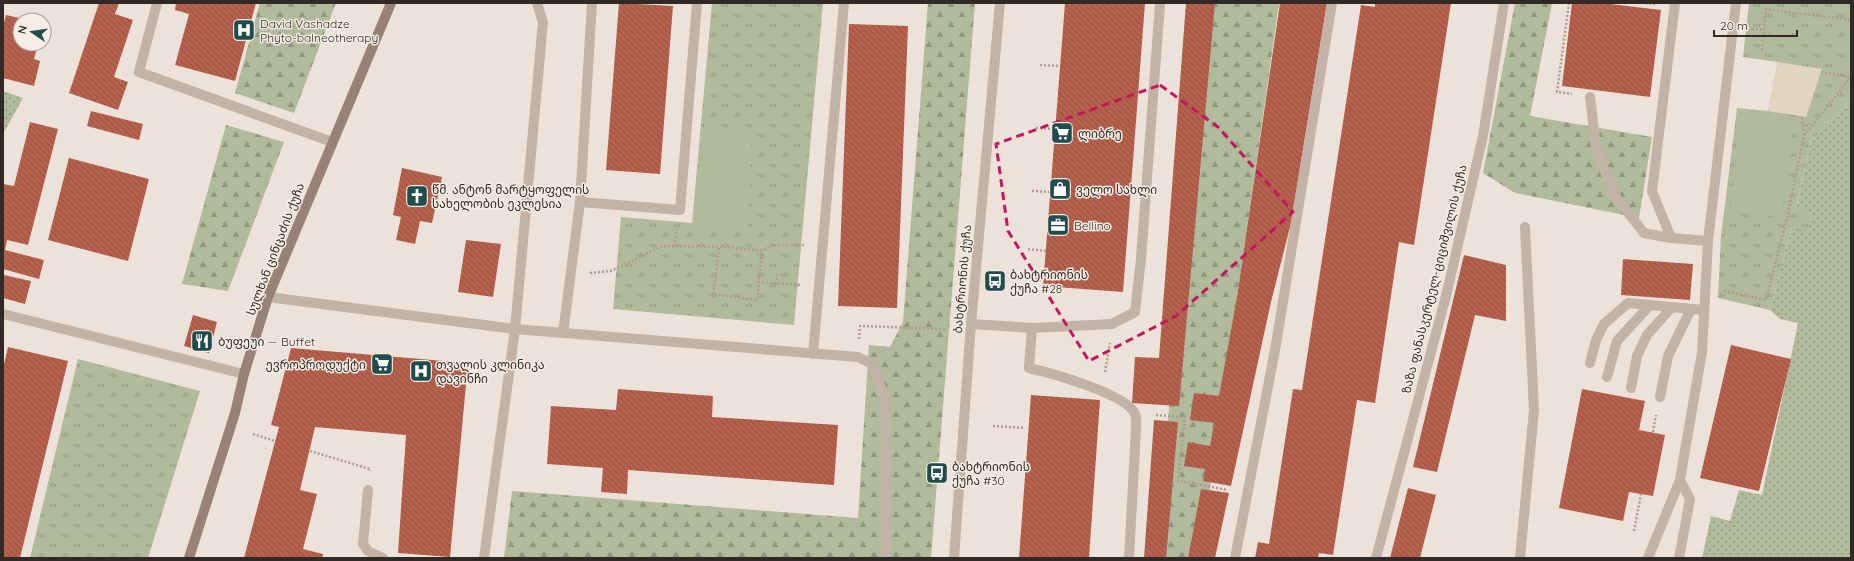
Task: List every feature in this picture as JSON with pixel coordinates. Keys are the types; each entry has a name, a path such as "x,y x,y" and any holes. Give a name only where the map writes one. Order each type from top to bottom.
{"main road":[{"name":"სულხან ცინცაძის ქუჩა","path":"190,558 235,413 244,374 268,297 391,3"}],"street":[{"path":"156,3 138,72 332,142"},
{"path":"484,558 515,329 543,22 537,3"},
{"path":"563,334 580,202 592,3"},
{"path":"580,202 680,210 697,3"},
{"path":"813,354 844,3"},
{"name":"ბახტრიონის ქუჩა","path":"954,558 971,324 1000,3"},
{"path":"971,324 1032,328 1112,324 1135,312 1141,259 1160,3"},
{"path":"1235,558 1275,350 1332,3"},
{"name":"ზაზა ფანასკერტელ-ციციშვილის ქუჩა","path":"1376,558 1447,292 1483,136 1504,3"},
{"path":"1671,238 1652,191 1675,3"},
{"path":"1648,558 1680,480 1702,352 1708,241 1736,3"},
{"path":"1590,96 1596,148 1614,195 1644,233 1671,238 1708,241"},
{"path":"1520,558 1534,410 1525,227"},
{"path":"268,297 563,334 858,357 872,364 885,398 886,558"},
{"path":"1590,362 1596,340 1604,324 1628,303 1704,310"},
{"path":"1607,377 1617,341 1650,305"},
{"path":"1631,388 1637,356 1647,336 1672,308"},
{"path":"1660,397 1668,356 1691,309"},
{"path":"3,314 244,374"},
{"path":"1032,328 1029,368 1057,375 1102,391 1127,404 1135,414 1136,429 1129,558"},
{"path":"1679,558 1690,499 1680,480"},
{"path":"368,490 362,544 368,552 383,558"}],"path":[{"path":"1569,3 1557,92 1590,96"},
{"path":"1762,50 1766,9 1851,20"},
{"path":"1746,28 1763,30"},
{"path":"1040,65 1060,66"},
{"path":"1804,136 1851,77 1821,72"},
{"path":"1722,294 1724,290 1766,300 1787,218 1804,136 1802,116"},
{"path":"1036,128 1055,129"},
{"path":"1032,191 1050,192"},
{"path":"570,274 611,271 662,246 762,250 773,245 822,245"},
{"path":"719,248 713,294 756,300 762,250"},
{"path":"1028,249 1046,251"},
{"path":"776,284 778,275"},
{"path":"758,282 818,286"},
{"path":"1102,391 1112,324"},
{"path":"860,326 945,329"},
{"path":"1135,414 1185,417 1178,481 1209,486"},
{"path":"993,426 1025,428"},
{"path":"252,434 276,442"},
{"path":"310,452 370,469 368,490"},
{"path":"1634,531 1641,494"}],"highlighted area":[{"path":"1160,85 1218,127 1293,212 1176,316 1089,361 1008,231 996,144"}],"green space":[{"path":"260,3 336,3 294,113 235,93"},
{"path":"712,3 823,3 794,325 613,309 621,217 692,223"},
{"path":"928,3 975,3 931,558 504,558 512,491 858,518 869,345 890,347 903,322"},
{"path":"1207,3 1279,3 1200,558 1155,558"},
{"path":"1515,3 1552,3 1530,116 1652,137 1639,218 1515,193 1483,173"},
{"path":"1749,3 1851,3 1851,100 1811,141 1796,208 1812,213 1808,231 1792,227 1770,310 1718,298 1721,236 1737,108 1768,111 1778,62 1743,57"},
{"path":"3,91 23,98 3,134"},
{"path":"1851,100 1851,558 1702,558 1711,516 1730,521 1739,490 1762,495 1798,323 1780,319 1770,310 1792,227 1808,230 1812,213 1796,209 1811,141"},
{"path":"1742,111 1794,117 1782,217 1730,211"},
{"path":"226,125 284,142 228,291 182,284"},
{"path":"701,129 752,132 747,234 696,231"},
{"path":"78,359 200,391 148,558 30,558"}],"shaded area":[{"path":"1778,62 1822,69 1806,117 1768,111"}],"building":[{"path":"99,3 119,3 115,14 133,20 114,77 128,82 118,110 69,93"},
{"path":"176,3 256,3 235,81 175,65 189,14 175,10"},
{"path":"619,3 673,6 660,174 606,170"},
{"path":"1065,3 1145,3 1123,292 1043,286"},
{"path":"1186,3 1215,3 1179,406 1132,403 1135,357 1159,358"},
{"path":"1280,3 1327,3 1291,223 1271,302 1231,486 1203,481 1205,469 1184,466 1188,442 1210,446 1214,423 1190,420 1194,393 1219,396 1237,297"},
{"path":"1375,3 1451,3 1414,245 1399,242 1375,403 1357,400 1333,555 1319,553 1318,558 1255,558 1258,542 1269,544 1293,389 1302,390 1361,5 1375,7"},
{"path":"1572,3 1602,3 1661,10 1650,97 1562,86"},
{"path":"6,15 12,16 12,52 36,52 34,59 40,61 34,86 3,78 3,26"},
{"path":"849,24 908,26 897,308 838,306"},
{"path":"91,111 143,124 139,140 87,126"},
{"path":"30,122 58,129 28,245 7,240 5,250 44,260 39,279 3,269 3,184 14,186"},
{"path":"69,158 149,179 128,261 48,240"},
{"name":"წმ. ანტონ მარტყოფელის სახელობის ეკლესია","path":"402,168 442,177 432,223 420,221 415,244 396,240 401,217 393,215"},
{"path":"466,240 501,244 493,297 458,292"},
{"path":"1464,255 1506,265 1506,321 1475,315 1437,472 1413,467"},
{"path":"1623,259 1693,264 1690,300 1621,295"},
{"path":"4,275 31,281 25,304 3,298"},
{"path":"193,315 217,322 209,353 184,346"},
{"path":"1731,345 1791,359 1759,491 1700,478"},
{"path":"8,347 68,361 20,558 3,558 3,369"},
{"path":"291,348 468,363 450,557 398,553 406,435 315,427 300,490 317,494 303,549 323,554 322,558 244,558 279,427 271,425"},
{"path":"618,389 713,396 712,417 838,425 834,485 628,470 627,494 601,492 603,468 547,464 551,406 616,410"},
{"path":"1582,389 1645,401 1639,430 1665,435 1653,496 1629,492 1623,521 1559,508"},
{"path":"1031,395 1100,400 1089,558 1019,558"},
{"path":"1154,420 1178,422 1166,558 1144,558"},
{"path":"1408,488 1436,495 1420,558 1390,558"},
{"path":"1201,489 1229,493 1215,558 1188,558"}],"place":[{"name":"David Vashadze Phyto-balneotherapy","path":"244,30"},
{"name":"ლიბრე","path":"1062,133"},
{"name":"ველო სახლი","path":"1060,189"},
{"name":"წმ. ანტონ მარტყოფელის სახელობის ეკლესია","path":"417,196"},
{"name":"Bellino","path":"1058,225"},
{"name":"ბახტრიონის ქუჩა #28","path":"995,281"},
{"name":"Ბუფეუი — Buffet","path":"202,341"},
{"name":"ევროპროდუქტი","path":"382,364"},
{"name":"თვალის კლინიკა დავინჩი","path":"421,371"},
{"name":"ბახტრიონის ქუჩა #30","path":"937,473"}]}
